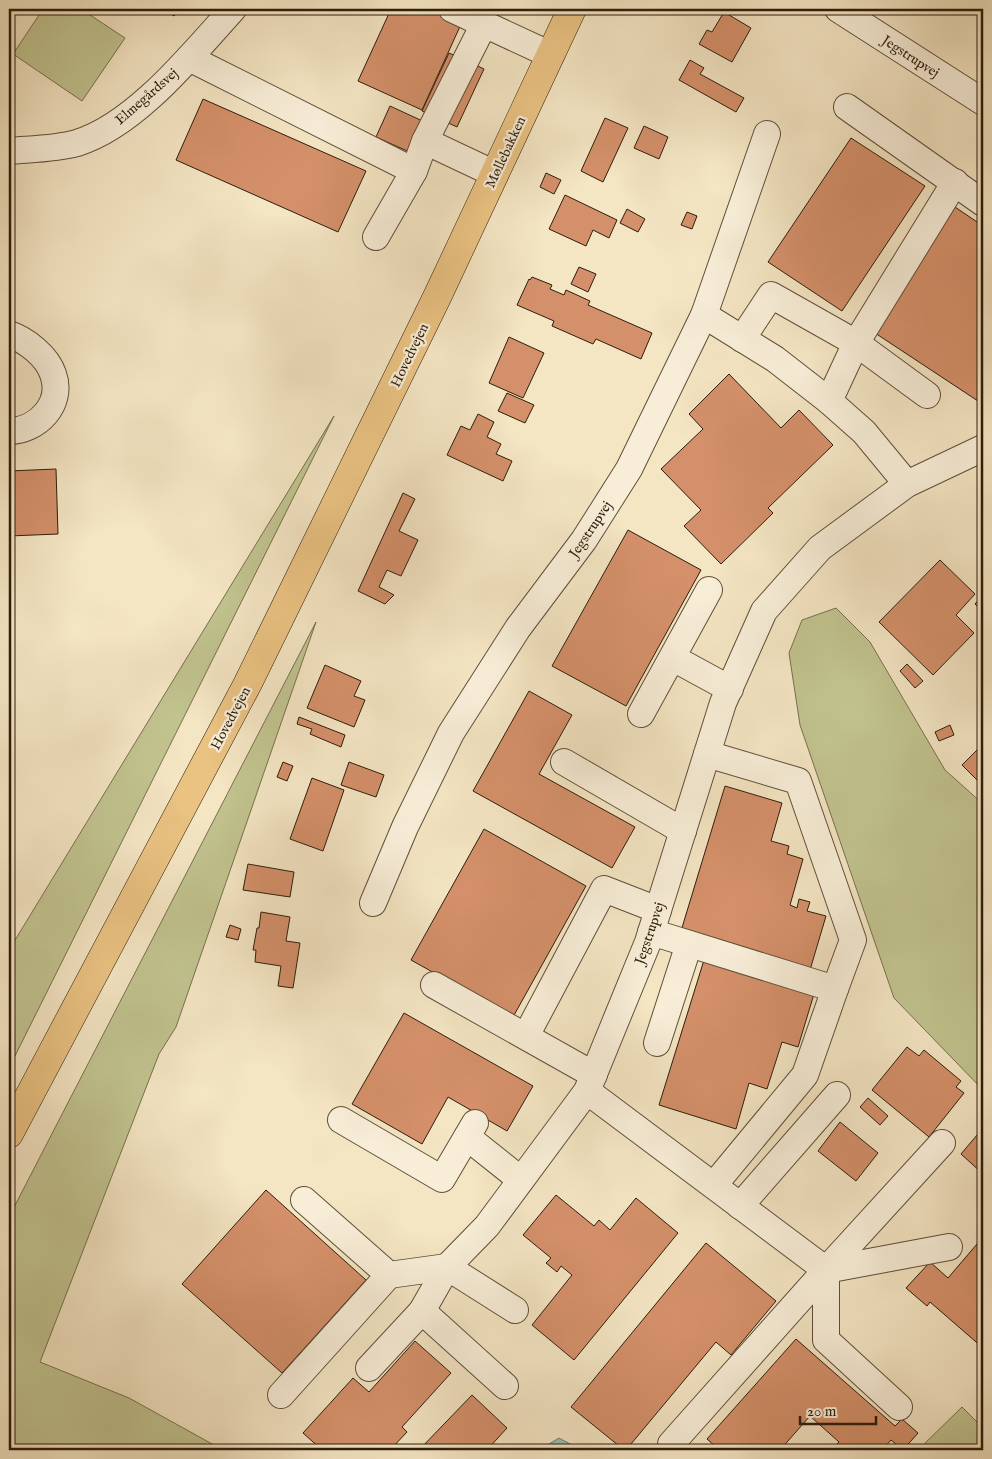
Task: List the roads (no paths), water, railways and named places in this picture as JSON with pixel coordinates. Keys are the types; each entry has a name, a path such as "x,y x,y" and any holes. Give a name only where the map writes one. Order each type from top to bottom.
{"main road":[{"name":"Møllebakken","path":"438,295 572,9"},
{"name":"Hovedvejen","path":"9,1134 248,683 438,295"}],"street":[{"name":"Elmegårdsvej","path":"9,151 56,147 79,142 103,132 150,96 189,58 233,9"},
{"path":"452,9 551,56"},
{"name":"Jegstrupvej","path":"838,9 983,102"},
{"path":"376,238 414,171 425,141 484,24"},
{"path":"189,58 414,171"},
{"path":"847,107 983,203"},
{"name":"Jegstrupvej","path":"373,903 405,827 451,733 518,628 584,540 629,469 704,315 767,134"},
{"path":"425,141 495,174"},
{"path":"829,401 856,343 955,182"},
{"path":"742,339 771,295 856,343 927,395"},
{"path":"704,315 775,359 829,401 864,432 907,484"},
{"path":"9,334 20,338 47,363 54,375 55,389 54,401 48,413 40,421 30,428 9,431"},
{"name":"Jegstrupvej","path":"369,1368 422,1311 447,1267 487,1226 591,1083 654,921 723,703 764,611 820,548 907,484 983,448"},
{"path":"641,714 710,590"},
{"path":"673,658 730,689"},
{"path":"707,754 798,781 853,940 834,988 805,1075 714,1185"},
{"path":"564,762 683,831"},
{"path":"526,1036 604,889 689,944 834,988"},
{"path":"657,1043 689,944"},
{"path":"434,985 526,1036 591,1083 740,1206 826,1270 949,1247"},
{"path":"740,1206 837,1095"},
{"path":"341,1120 442,1179 471,1130 521,1180"},
{"path":"671,1444 942,1143"},
{"path":"304,1200 390,1274"},
{"path":"281,1395 390,1274 447,1267 515,1310"},
{"path":"826,1270 826,1340 899,1407"},
{"path":"422,1311 505,1386"}],"water":[{"path":"559,1438 572,1445 576,1450 539,1450"}]}
